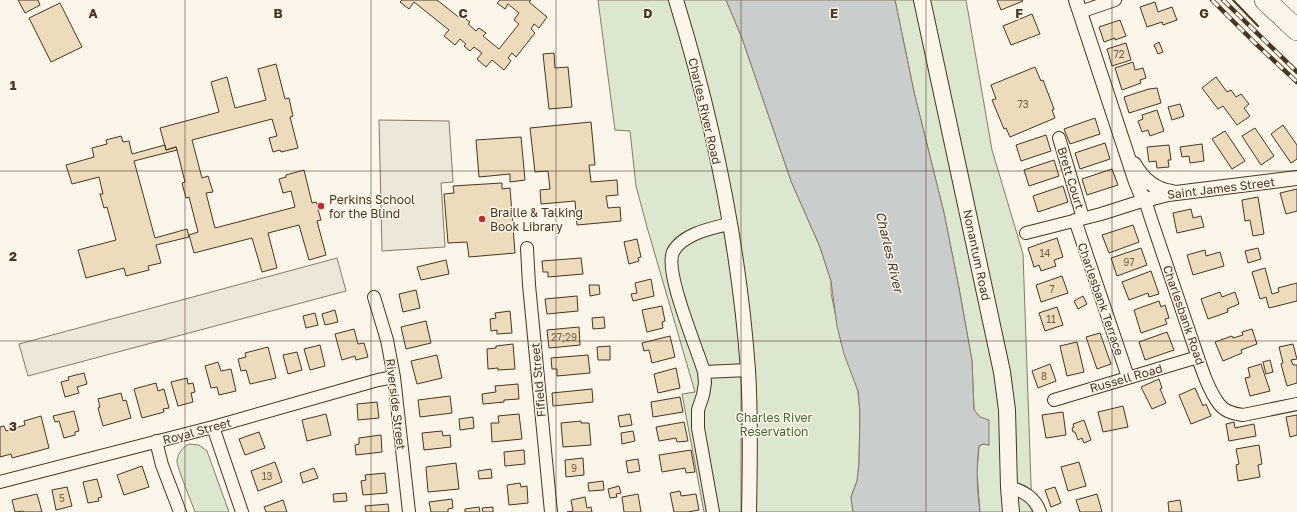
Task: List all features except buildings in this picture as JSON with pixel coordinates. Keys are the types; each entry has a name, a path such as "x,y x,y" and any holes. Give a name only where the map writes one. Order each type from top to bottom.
{"highway":[{"path":"1265,0 1297,30"}],"main road":[{"name":"Nonantum Road","path":"922,0 1002,372 1007,410 1011,512"}],"street":[{"name":"Charles River Road","path":"676,0 707,114 729,224 742,311 748,370 750,419 749,512"},
{"path":"1078,6 1115,0"},
{"name":"Charlesbank Road","path":"1078,6 1137,186 1145,200 1150,219 1198,357 1215,397 1220,405 1227,411 1244,415 1297,404"},
{"name":"Brett Court","path":"1059,138 1079,219"},
{"name":"Charlesbank Road","path":"1125,147 1135,167 1151,184 1169,192 1178,192"},
{"name":"Saint James Street","path":"1145,200 1159,195 1178,192 1297,178"},
{"path":"1026,233 1126,207 1145,200"},
{"name":"Charlesbank Terrace","path":"1079,219 1128,377"},
{"path":"713,512 698,428 698,410 705,383 704,372 675,285 671,267 673,252 682,242 694,234 708,228 729,224"},
{"name":"Fifield Street","path":"527,248 529,285 551,512"},
{"name":"Riverside Street","path":"374,297 390,353 394,377 409,512"},
{"name":"Russell Road","path":"1054,400 1198,357"},
{"path":"704,372 748,370"},
{"name":"Royal Street","path":"0,482 213,427 378,380 394,377"},
{"path":"213,427 242,512"},
{"path":"156,442 162,465 180,512"},
{"path":"1009,487 1017,489 1030,497 1035,502 1040,512"}],"green space":[{"name":"Charles River Reservation","path":"598,0 726,0 742,38 791,181 820,247 831,281 831,293 841,342 858,391 860,413 859,464 857,481 851,497 853,512 704,512 682,394 695,392 636,186 630,131 615,130"},
{"path":"895,0 966,0 992,150 1023,254 1032,512 980,512 977,472 979,446 983,444 989,445 980,417 974,410 972,361 959,288 944,213 914,92"},
{"path":"189,444 199,445 207,451 229,512 195,512 177,461 181,451"}],"shaded area":[{"path":"379,120 449,121 453,182 441,183 445,247 382,251"},
{"path":"337,258 346,291 28,376 19,344"}],"water":[{"name":"Charles River","path":"726,0 895,0 914,92 944,213 959,288 972,361 974,410 980,417 989,420 989,445 983,444 979,446 977,462 980,512 853,512 851,497 857,481 859,464 860,413 858,391 844,354 837,326 831,281 820,247 791,181 742,38"}],"railway":[{"path":"1212,0 1297,82"},
{"path":"1223,0 1297,72"}],"wall":[{"path":"1233,0 1258,26"}],"place":[{"name":"Perkins School for the Blind","path":"321,206"},
{"name":"Braille & Talking Book Library","path":"482,219"}]}
